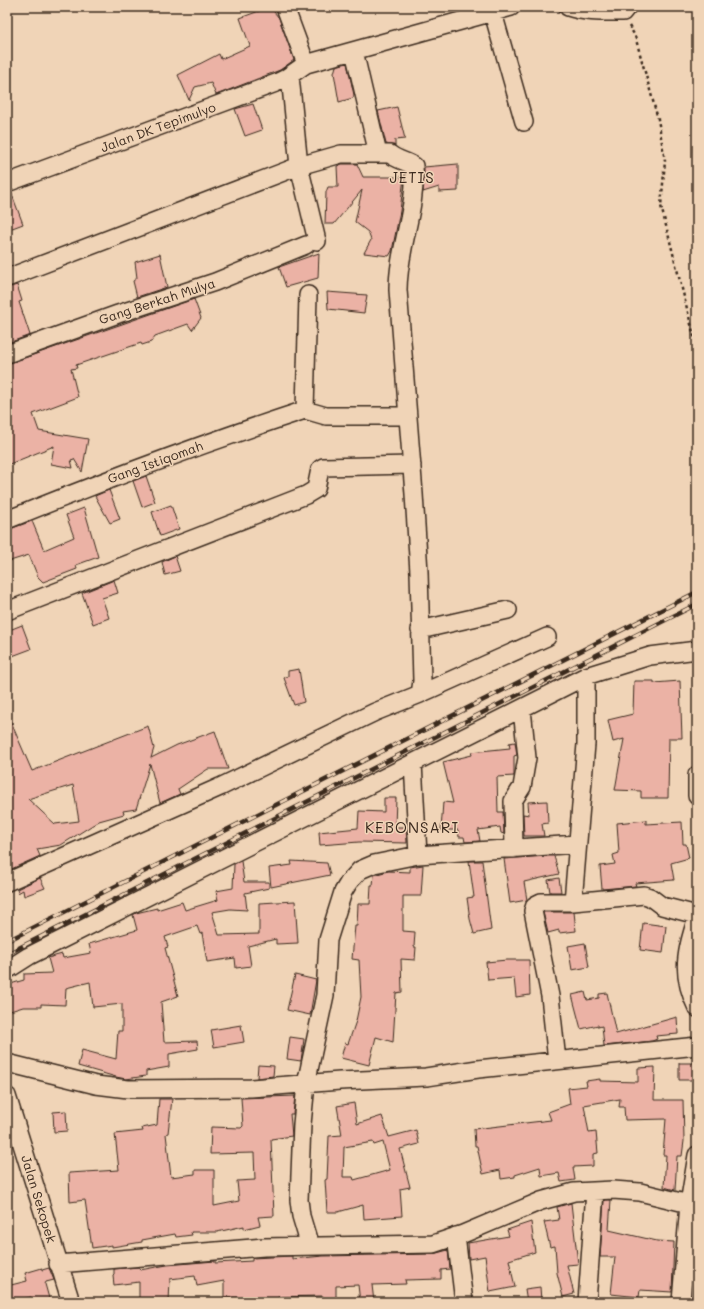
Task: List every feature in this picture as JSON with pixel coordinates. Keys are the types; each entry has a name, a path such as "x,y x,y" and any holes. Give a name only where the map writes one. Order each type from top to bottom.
{"street":[{"path":"285,7 306,64 511,7"},
{"path":"568,7 580,11 625,9"},
{"path":"493,13 524,122"},
{"path":"354,51 378,154"},
{"name":"Jalan DK Tepimulyo","path":"7,183 276,83 290,76 306,64"},
{"path":"290,76 299,166"},
{"path":"7,278 299,166 341,154 390,154 395,158 406,161 414,166 411,216 398,269 398,308 402,330 419,572 422,681 420,694"},
{"name":"Gang Berkah Mulya","path":"7,354 118,314 215,282 311,243 299,166"},
{"path":"308,295 305,410 326,416 407,416"},
{"name":"Gang Istiqomah","path":"7,520 113,477 227,435 305,410"},
{"path":"7,611 306,495 316,488 320,469 323,467 412,465"},
{"path":"420,630 508,610"},
{"path":"7,882 220,787 375,712 420,694 546,637"},
{"path":"7,970 29,956 586,676 650,656 697,650"},
{"path":"573,902 586,744 586,676"},
{"path":"514,848 513,801 522,788 527,758 522,709"},
{"path":"413,763 418,855"},
{"path":"697,775 697,796"},
{"path":"310,1246 301,1216 299,1200 302,1124 306,1084 326,995 328,940 344,892 349,882 360,870 374,864 418,855 577,844"},
{"path":"557,1061 550,996 532,911 535,905 540,902 573,902 615,896 644,895 650,897 662,906 697,916 686,950 685,965 688,982 697,1008"},
{"path":"7,1063 96,1085 128,1089 251,1088 340,1081 426,1077 478,1069 697,1046"},
{"name":"Jalan Sekopek","path":"7,1096 70,1302"},
{"path":"681,1302 691,1252 689,1204 697,1155"},
{"path":"588,1302 595,1191"},
{"path":"58,1264 231,1249 310,1246 423,1245 456,1236 548,1199 574,1192 640,1192 689,1204"},
{"path":"456,1236 464,1302"}],"path":[{"path":"625,9 635,36 658,119 665,161 661,206 697,348"}],"building":[{"path":"270,7 279,18 294,60 280,70 216,95 211,83 195,87 189,100 178,75 219,54 221,59 250,46 240,18"},
{"path":"347,63 354,95 353,98 339,102 334,73 336,66"},
{"path":"253,104 262,130 245,136 235,109"},
{"path":"397,107 405,139 395,140 395,146 386,144 378,111"},
{"path":"342,164 357,164 363,177 404,177 400,211 392,251 389,256 364,253 371,240 368,232 355,222 362,190 334,224 325,224 326,192 328,187 338,187 337,166"},
{"path":"458,164 458,191 439,192 439,187 423,192 424,167"},
{"path":"11,192 23,224 7,230 7,193"},
{"path":"319,253 318,278 286,287 279,267"},
{"path":"160,254 167,287 137,297 133,281 137,278 135,262"},
{"path":"17,285 22,301 19,302 30,335 11,342 7,329 7,288"},
{"path":"327,292 367,295 364,313 328,309"},
{"path":"194,299 201,318 192,330 188,324 155,336 151,342 142,345 141,343 76,365 77,368 71,369 78,397 33,414 39,431 88,439 82,472 74,459 71,460 73,468 51,464 54,446 7,465 7,364"},
{"path":"146,476 155,502 142,507 133,481"},
{"path":"109,490 120,519 110,523 95,496"},
{"path":"171,505 179,529 160,536 152,512"},
{"path":"84,508 98,557 76,565 77,569 43,582 38,577 29,555 7,562 7,530 32,521 44,550 74,537 66,515"},
{"path":"175,556 180,571 165,575 162,562"},
{"path":"114,580 118,593 102,598 109,618 93,624 82,593"},
{"path":"22,625 31,649 7,658 7,631"},
{"path":"299,669 304,702 294,705 284,678 288,676 288,671"},
{"path":"634,681 654,681 654,683 680,681 682,738 669,738 668,798 641,798 641,791 615,790 624,739 613,742 608,720 633,714"},
{"path":"7,713 32,771 148,726 154,748 151,758 177,745 215,731 228,769 208,769 178,789 180,794 160,803 150,764 136,809 123,811 124,814 99,821 61,845 37,849 40,856 7,871","holes":["73,785 79,821 55,824 28,799"]},
{"path":"515,742 517,755 514,756 514,776 497,777 498,812 503,812 504,834 501,833 500,827 478,830 480,841 465,842 464,837 459,837 458,830 441,830 443,802 453,803 443,762 472,755 471,752 510,748 509,743"},
{"path":"384,798 396,798 395,827 406,827 407,843 359,842 320,845 319,832 358,828 359,811 384,812"},
{"path":"547,801 548,823 542,824 544,836 524,836 523,814 529,815 528,802"},
{"path":"646,820 646,824 682,822 683,844 686,844 689,858 671,863 674,880 635,883 636,886 602,889 600,866 615,864 613,855 619,853 617,823"},
{"path":"554,856 559,874 524,882 527,900 510,903 504,859"},
{"path":"241,861 244,882 269,882 269,888 245,893 247,910 230,909 212,912 219,935 259,934 259,903 295,901 298,943 276,944 276,939 248,946 251,966 236,968 235,958 207,962 202,933 200,934 197,926 165,937 168,947 165,948 178,996 161,1002 164,1042 197,1041 198,1049 169,1054 169,1067 146,1071 146,1076 126,1079 78,1066 82,1050 116,1059 118,1031 122,1031 122,1004 93,1007 90,982 66,988 65,1005 41,1004 41,1007 23,1007 7,1012 7,985 24,980 24,974 52,973 48,958 62,954 63,958 91,953 89,944 137,930 133,915 136,913 157,908 157,910 182,902 185,910 218,900 216,891 233,888 234,864"},
{"path":"291,861 327,863 330,875 271,887 269,868 292,865"},
{"path":"469,861 482,861 491,930 474,934 467,898 474,897"},
{"path":"423,865 421,896 403,896 403,931 415,932 414,947 416,947 415,960 401,959 402,992 396,993 393,1042 376,1037 369,1065 341,1058 345,1043 348,1044 356,1021 361,997 359,960 352,959 355,926 357,926 358,904 370,904 371,885 373,885 374,875 388,871 410,872 410,867"},
{"path":"40,878 45,888 24,896 23,890 18,893 17,889"},
{"path":"559,878 561,892 550,892 548,880"},
{"path":"543,912 574,912 576,931 559,933 559,930 548,933"},
{"path":"643,923 666,926 663,953 640,950"},
{"path":"585,943 589,967 572,970 568,946"},
{"path":"529,960 530,995 516,997 514,978 488,980 486,962"},
{"path":"295,975 316,980 310,1015 287,1010"},
{"path":"585,992 587,1000 599,998 599,994 607,993 616,1034 677,1017 678,1034 656,1036 657,1039 652,1041 604,1046 602,1026 598,1027 598,1025 581,1029 572,995"},
{"path":"241,1025 244,1042 214,1047 211,1030"},
{"path":"290,1037 304,1039 301,1061 287,1059"},
{"path":"679,1063 697,1063 697,1080 679,1080"},
{"path":"258,1065 274,1066 273,1076 257,1078"},
{"path":"655,1067 654,1100 683,1100 684,1141 682,1156 677,1156 675,1190 664,1187 666,1155 663,1155 666,1119 625,1120 624,1107 619,1107 620,1099 584,1105 589,1133 596,1132 598,1153 593,1154 593,1166 573,1167 575,1180 561,1182 559,1173 541,1176 540,1167 515,1175 515,1177 501,1179 500,1170 483,1174 477,1146 475,1146 474,1129 551,1120 548,1112 570,1104 568,1088 587,1086 586,1081 600,1079 600,1081 638,1082 638,1068"},
{"path":"295,1096 293,1114 290,1114 292,1136 271,1139 274,1216 258,1217 260,1225 244,1229 244,1226 217,1232 191,1232 192,1235 176,1237 175,1234 142,1240 142,1242 112,1247 112,1245 92,1248 85,1200 70,1202 69,1173 119,1170 115,1134 143,1131 142,1128 157,1125 159,1099 172,1099 168,1133 166,1134 171,1177 195,1174 195,1170 214,1170 214,1206 239,1201 237,1181 255,1180 254,1153 210,1154 211,1127 241,1128 243,1126 241,1098"},
{"path":"354,1103 357,1124 382,1116 389,1137 416,1130 419,1144 400,1149 410,1187 400,1189 402,1216 364,1219 363,1205 338,1212 327,1212 325,1180 327,1179 329,1136 342,1135 337,1106","holes":["373,1142 374,1145 383,1142 390,1170 354,1180 353,1177 343,1177 344,1147"]},
{"path":"66,1111 67,1131 54,1132 53,1112"},
{"path":"604,1200 611,1200 609,1230 657,1241 674,1242 672,1292 640,1290 639,1297 611,1294 615,1257 600,1257"},
{"path":"571,1203 578,1264 567,1265 574,1294 563,1297 557,1273 555,1246 550,1247 544,1222 559,1220 557,1207"},
{"path":"531,1222 535,1252 509,1260 515,1287 490,1292 485,1256 469,1259 468,1243 509,1236 507,1230"},
{"path":"448,1250 450,1269 441,1270 441,1279 405,1280 406,1284 372,1285 374,1302 360,1302 358,1285 336,1286 336,1299 323,1299 323,1296 278,1297 278,1302 262,1302 251,1301 252,1297 224,1298 224,1281 197,1286 195,1276 170,1279 169,1302 139,1302 139,1282 114,1285 113,1276 114,1269 139,1267 140,1270 167,1265 215,1261 215,1263 252,1261 252,1258 292,1256 292,1259 323,1256 433,1254"},
{"path":"42,1268 42,1270 49,1268 54,1280 46,1282 45,1284 50,1302 33,1302 31,1297 10,1302 7,1286 27,1281 25,1273"},
{"path":"540,1287 541,1301 527,1302 525,1289"}],"railway":[{"path":"7,941 697,592"},
{"path":"7,954 697,604"}],"district":[{"name":"JETIS","path":"412,178"},
{"name":"KEBONSARI","path":"412,828"}]}
